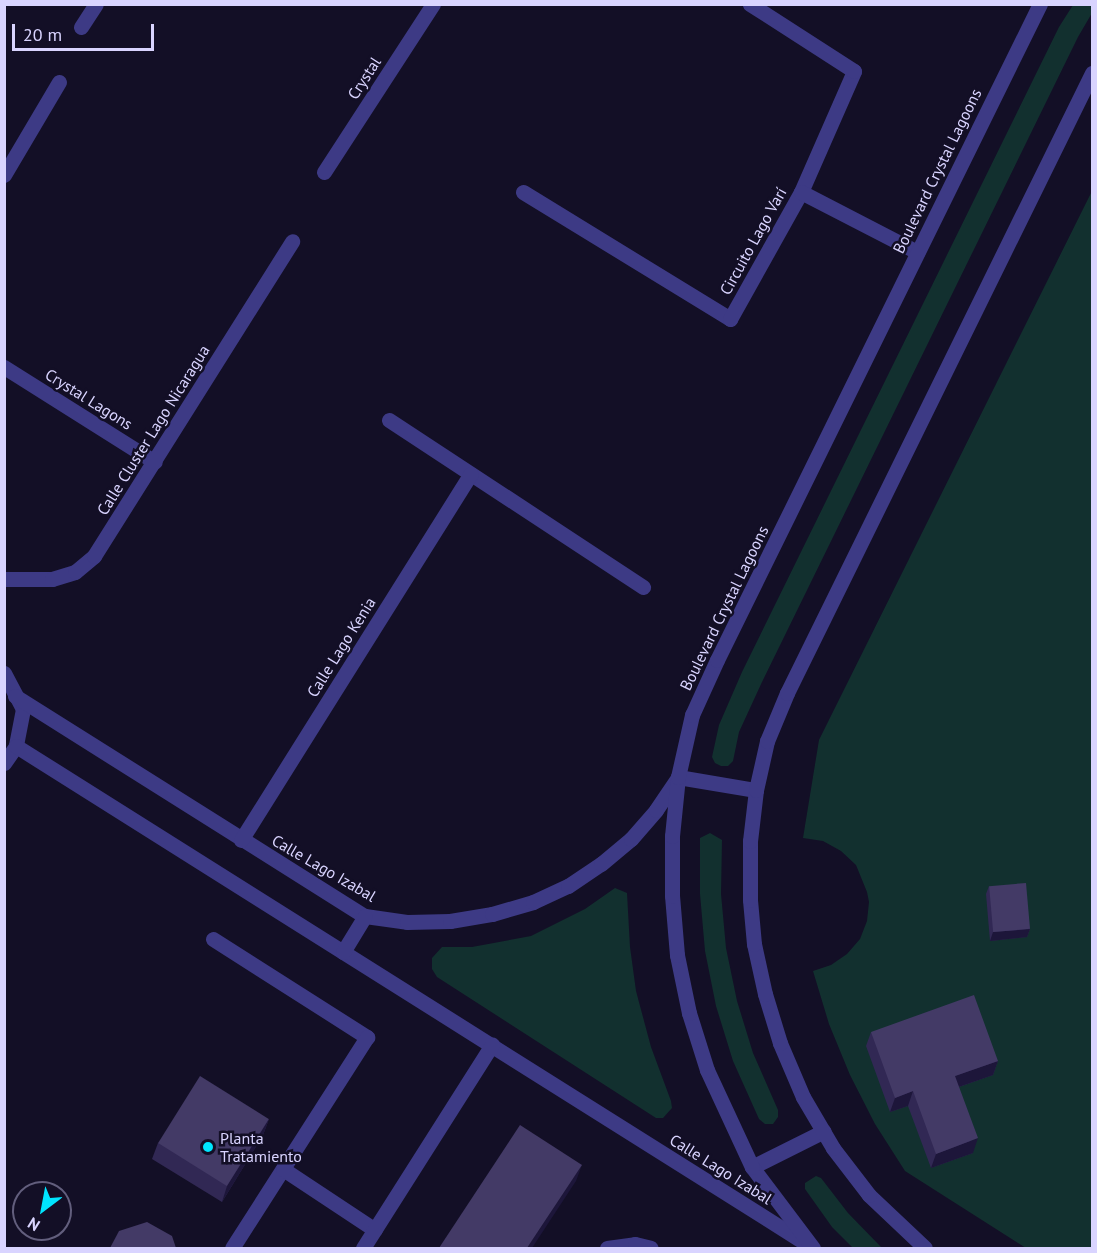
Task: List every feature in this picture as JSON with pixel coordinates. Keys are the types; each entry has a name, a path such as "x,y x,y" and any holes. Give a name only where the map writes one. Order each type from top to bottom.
{"street":[{"path":"81,27 96,4"},
{"name":"Crystal","path":"324,172 433,4"},
{"name":"Circuito Lago Varí","path":"523,192 730,319 801,192 854,71 750,4"},
{"name":"Boulevard Crystal Lagoons","path":"809,1248 752,1167 707,1070 689,1013 677,955 672,896 672,836 678,777 692,715 717,660 1040,4"},
{"path":"925,1248 869,1195 833,1148 803,1097 780,1043 756,954 750,892 750,841 756,790 767,741 788,693 1092,73"},
{"path":"4,176 59,82"},
{"path":"801,192 917,252"},
{"name":"Calle Cluster Lago Nicaragua","path":"4,579 52,579 75,572 94,556 292,241"},
{"name":"Crystal Lagons","path":"4,367 154,462"},
{"path":"389,420 643,587"},
{"name":"Calle Lago Kenia","path":"241,840 471,474"},
{"path":"4,673 23,709 16,746 4,763"},
{"name":"Calle Lago Izabal","path":"15,696 365,916 407,922 450,921 492,914 533,902 576,880 601,864 631,839 656,810 678,777"},
{"name":"Calle Lago Izabal","path":"16,746 492,1045 809,1248"},
{"path":"678,777 756,790"},
{"path":"343,952 365,916"},
{"path":"213,939 367,1037 232,1248"},
{"path":"363,1248 492,1045"},
{"path":"752,1167 824,1131"},
{"path":"283,1169 375,1230"},
{"path":"607,1248 635,1244 651,1248"}],"green space":[{"path":"1073,5 1092,5 1092,13 1078,37 762,682 739,732 733,761 728,766 721,766 715,763 712,757 719,725 742,672 1059,27"},
{"path":"1092,191 1092,1248 1026,1248 905,1171 875,1124 850,1075 829,1024 813,971 831,965 847,954 860,939 867,921 869,902 867,892 856,865 841,851 823,841 803,838 819,740"},
{"path":"710,833 722,840 721,894 726,948 737,1001 753,1053 778,1110 778,1117 773,1124 765,1124 759,1119 733,1061 716,1006 705,951 700,894 700,838"},
{"path":"615,888 627,893 630,947 636,991 651,1047 671,1101 672,1108 663,1118 656,1118 437,977 432,969 432,958 442,947 472,947 531,936 585,909"},
{"path":"816,1176 821,1178 848,1213 882,1248 853,1248 832,1227 805,1189 805,1183"}],"building":[{"path":"1026,883 1030,929 993,932 989,886"},
{"path":"974,995 998,1061 955,1076 978,1138 936,1154 913,1091 895,1098 871,1032"},
{"name":"Planta Tratamiento","path":"200,1076 269,1119 227,1186 158,1143"},
{"path":"520,1125 582,1165 527,1248 439,1248"},
{"path":"147,1222 172,1236 176,1248 110,1248 119,1231"}],"place":[{"name":"Planta Tratamiento","path":"208,1147"}]}
